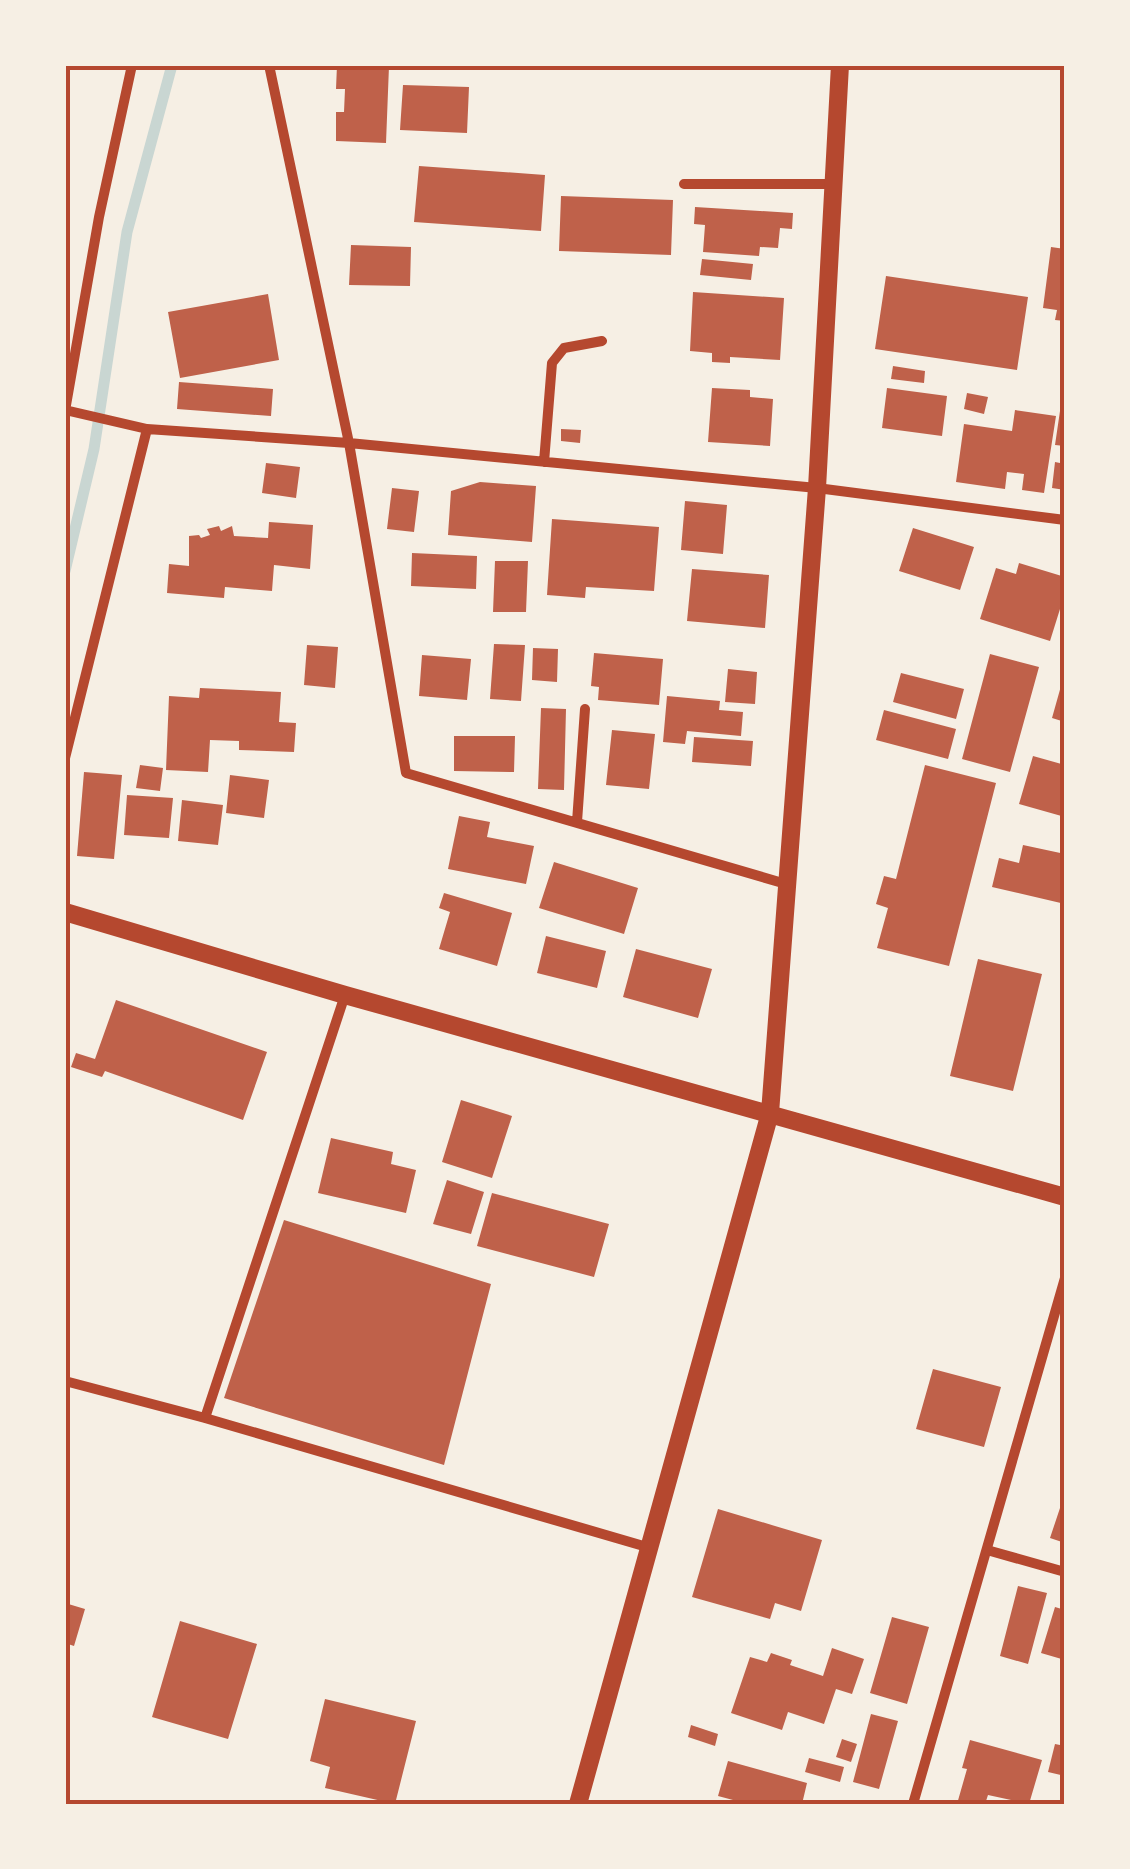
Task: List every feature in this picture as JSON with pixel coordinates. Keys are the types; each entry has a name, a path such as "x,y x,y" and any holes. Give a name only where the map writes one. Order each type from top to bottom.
{"street":[{"path":"132,65 65,411 147,429 348,443 816,488 1065,520"},
{"path":"269,65 348,443 406,773 786,884"},
{"path":"578,1804 770,1113 816,488 840,65"},
{"path":"684,184 833,184"},
{"path":"544,462 552,363 564,348 602,341"},
{"path":"65,758 147,429"},
{"path":"576,822 585,709"},
{"path":"65,912 1065,1198"},
{"path":"1065,981 1065,990"},
{"path":"205,1418 345,995"},
{"path":"914,1804 1065,1278"},
{"path":"65,1381 647,1547"},
{"path":"986,1550 1065,1572"}],"building":[{"path":"337,65 389,66 386,143 336,141 336,112 344,112 345,89 336,89"},
{"path":"403,85 469,87 467,133 400,130"},
{"path":"419,166 545,175 541,231 414,222"},
{"path":"561,196 673,200 671,255 559,251"},
{"path":"695,207 793,213 792,229 780,228 778,248 760,247 759,256 703,252 705,225 694,224"},
{"path":"351,245 411,247 410,286 349,285"},
{"path":"1051,247 1065,249 1065,321 1055,320 1057,310 1043,308"},
{"path":"702,259 753,264 751,280 700,275"},
{"path":"886,276 1028,297 1017,370 875,349"},
{"path":"693,292 784,298 780,360 730,357 730,363 712,362 712,353 690,351"},
{"path":"268,294 279,360 180,378 168,312"},
{"path":"893,366 925,371 924,383 891,379"},
{"path":"179,382 273,389 271,416 177,409"},
{"path":"712,388 750,390 750,397 773,399 770,446 708,442"},
{"path":"887,388 947,396 942,436 882,428"},
{"path":"967,393 988,397 984,414 964,409"},
{"path":"1015,410 1056,416 1044,493 1022,490 1024,474 1007,472 1005,489 956,482 964,424 1012,431"},
{"path":"1060,411 1065,412 1065,446 1055,445"},
{"path":"561,429 581,430 580,443 561,441"},
{"path":"1055,462 1065,464 1065,490 1052,488"},
{"path":"266,463 300,467 296,498 262,493"},
{"path":"480,482 536,486 532,542 448,535 451,491"},
{"path":"392,488 419,491 414,532 387,529"},
{"path":"685,501 727,505 723,554 681,550"},
{"path":"552,519 659,527 654,591 586,587 585,598 547,595"},
{"path":"269,522 313,525 310,569 274,565 272,591 225,587 224,598 167,593 169,564 189,566 189,536 201,538 210,535 207,529 219,526 221,531 232,526 234,536 268,538"},
{"path":"913,528 974,547 960,590 899,571"},
{"path":"412,553 477,556 476,589 411,586"},
{"path":"495,561 528,561 526,612 493,612"},
{"path":"1019,563 1065,577 1065,593 1050,641 980,619 996,568 1016,574"},
{"path":"692,569 769,575 765,628 687,621"},
{"path":"494,644 525,645 521,701 490,699"},
{"path":"307,645 338,647 335,688 304,685"},
{"path":"533,648 558,649 557,682 532,680"},
{"path":"594,653 663,659 659,705 598,700 599,687 591,686"},
{"path":"990,654 1039,667 1010,772 962,759"},
{"path":"422,655 471,659 467,700 419,696"},
{"path":"728,669 757,672 755,704 725,702"},
{"path":"901,673 964,689 956,719 893,702"},
{"path":"1061,686 1065,687 1065,722 1052,718"},
{"path":"200,688 281,692 279,722 296,723 294,752 239,750 239,741 210,740 208,772 166,770 169,696 199,698"},
{"path":"667,696 720,701 719,710 743,712 741,736 687,731 685,744 663,742"},
{"path":"541,708 566,709 564,790 538,789"},
{"path":"884,710 956,729 948,759 876,740"},
{"path":"612,730 655,734 649,789 606,785"},
{"path":"454,736 515,736 514,772 454,771"},
{"path":"694,737 753,741 751,766 692,762"},
{"path":"1033,756 1065,765 1065,817 1019,804"},
{"path":"140,765 163,768 160,791 136,788"},
{"path":"925,765 996,783 949,966 877,948 888,908 876,904 884,876 896,879"},
{"path":"84,772 122,775 114,859 77,856"},
{"path":"230,775 269,780 264,818 226,813"},
{"path":"127,795 173,798 169,838 124,835"},
{"path":"182,800 223,805 218,845 178,841"},
{"path":"459,816 490,822 487,837 534,846 526,884 448,869"},
{"path":"1023,845 1065,854 1065,904 992,887 999,858 1019,863"},
{"path":"554,862 638,888 624,934 539,908"},
{"path":"444,893 512,913 497,966 439,949 450,912 439,908"},
{"path":"546,936 606,951 597,988 537,973"},
{"path":"636,949 712,969 698,1018 623,997"},
{"path":"978,959 1042,974 1013,1091 950,1076"},
{"path":"116,1000 267,1052 243,1120 105,1071 102,1077 71,1067 76,1053 95,1059"},
{"path":"461,1100 512,1116 492,1178 442,1162"},
{"path":"331,1138 393,1152 391,1164 416,1170 406,1213 318,1193"},
{"path":"447,1180 484,1192 471,1234 433,1224"},
{"path":"492,1193 609,1224 594,1277 477,1246"},
{"path":"284,1220 491,1284 444,1465 224,1398"},
{"path":"933,1369 1001,1387 984,1447 916,1429"},
{"path":"1060,1508 1065,1509 1065,1543 1050,1538"},
{"path":"718,1509 822,1540 801,1611 775,1603 770,1619 692,1597"},
{"path":"1018,1586 1047,1593 1028,1664 1000,1656"},
{"path":"65,1603 85,1609 74,1646 65,1643"},
{"path":"1055,1607 1065,1610 1065,1660 1041,1653"},
{"path":"892,1617 929,1627 907,1704 870,1693"},
{"path":"180,1621 257,1644 228,1739 152,1717"},
{"path":"832,1648 864,1659 852,1694 836,1689 824,1724 788,1712 782,1730 731,1713 750,1657 767,1662 771,1653 792,1660 790,1665 823,1676"},
{"path":"325,1699 416,1721 395,1804 325,1788 330,1767 310,1761"},
{"path":"871,1714 898,1721 879,1789 853,1782"},
{"path":"691,1725 718,1734 715,1746 688,1737"},
{"path":"842,1739 857,1744 851,1762 836,1757"},
{"path":"970,1740 1042,1760 1029,1804 988,1795 985,1804 957,1804"},
{"path":"1055,1744 1065,1746 1065,1776 1048,1772"},
{"path":"809,1758 844,1767 840,1782 805,1772"},
{"path":"728,1761 807,1783 802,1804 748,1804 718,1796"}],"waterway":[{"path":"65,571 94,449 127,232 172,65"}]}
